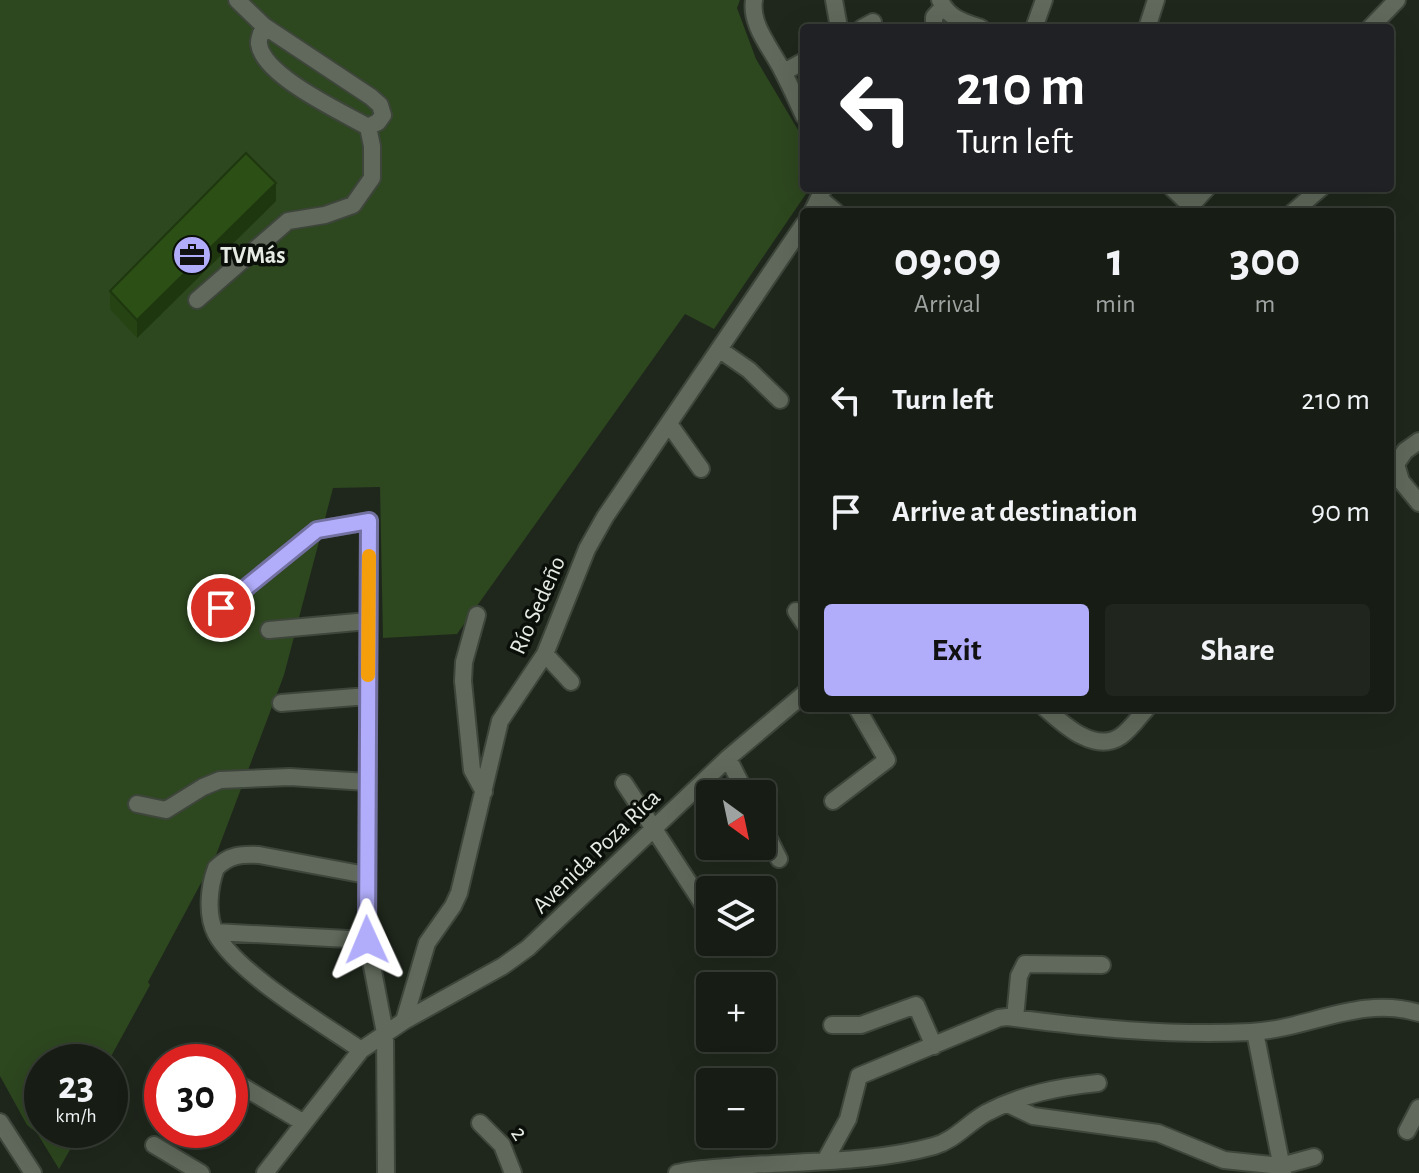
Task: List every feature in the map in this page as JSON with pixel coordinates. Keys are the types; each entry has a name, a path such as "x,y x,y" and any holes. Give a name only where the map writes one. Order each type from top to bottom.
{"street":[{"path":"237,0 264,26 380,105 383,115 368,127"},
{"path":"754,0 753,14 757,26 800,107"},
{"path":"834,0 838,24"},
{"path":"1035,24 1044,0"},
{"path":"1148,24 1156,0"},
{"path":"1374,24 1397,0"},
{"path":"933,24 942,4 955,19 969,24"},
{"path":"197,300 288,221 325,215 353,205 372,178 372,146 368,127 285,78 265,58 259,43 264,26"},
{"path":"784,72 800,63"},
{"path":"1187,208 1203,192"},
{"path":"1298,208 1316,192"},
{"name":"Río Sedeño","path":"404,1021 427,943 459,893 500,721 545,654 595,533 800,230"},
{"path":"720,350 749,370 780,400"},
{"path":"669,424 701,469"},
{"path":"1419,441 1405,451 1396,464 1401,481 1419,503"},
{"path":"221,608 317,530 369,521 367,940 385,1033 386,1173"},
{"path":"477,615 464,662 463,681 472,770 484,792"},
{"path":"269,630 368,621"},
{"path":"545,654 571,682"},
{"path":"281,703 368,696"},
{"name":"Avenida Poza Rica","path":"404,1021 503,966 528,948 728,758 800,697"},
{"path":"833,801 887,760 859,712"},
{"path":"1049,712 1061,723 1097,742 1109,742 1120,737 1143,712"},
{"path":"728,758 739,780"},
{"path":"137,804 166,810 220,780 290,777 367,782"},
{"path":"624,783 696,893"},
{"path":"776,853 779,859"},
{"path":"361,1050 253,975 231,955 215,932 210,911 216,868 231,856 259,855 366,875"},
{"path":"215,932 367,940"},
{"path":"1015,1018 1019,976 1025,964 1102,965"},
{"path":"832,1025 861,1025 916,1005 934,1046"},
{"path":"826,1159 848,1119 859,1076 999,1018 1167,1033 1255,1032 1363,1008 1386,1007 1419,1013"},
{"path":"265,1173 361,1050 404,1021"},
{"path":"1255,1032 1282,1170"},
{"path":"677,1173 826,1159 874,1158 936,1145 960,1133 985,1114 1008,1104 1055,1087 1098,1083"},
{"path":"248,1090 304,1123"},
{"path":"1008,1104 1033,1116 1158,1133 1224,1160 1282,1170 1314,1157"},
{"path":"1407,1131 1419,1108"},
{"path":"0,1122 33,1173"},
{"name":"2","path":"480,1123 502,1145 513,1173"},
{"path":"159,1148 201,1173"}],"green space":[{"path":"0,0 740,0 737,8 756,59 800,133 800,192 807,192 714,329 685,314 457,634 383,638 380,487 333,488 284,675 216,855 118,1044 24,1044 24,1120 0,1076"},
{"path":"46,1148 71,1148 59,1169"}],"building":[{"name":"TVMás","path":"246,153 276,183 137,320 110,291"}],"slow traffic":[{"path":"368,675 369,556"}],"place":[{"name":"TVMás","path":"192,255"}],"route":[{"path":"221,608 317,530 369,521 367,940"}]}
